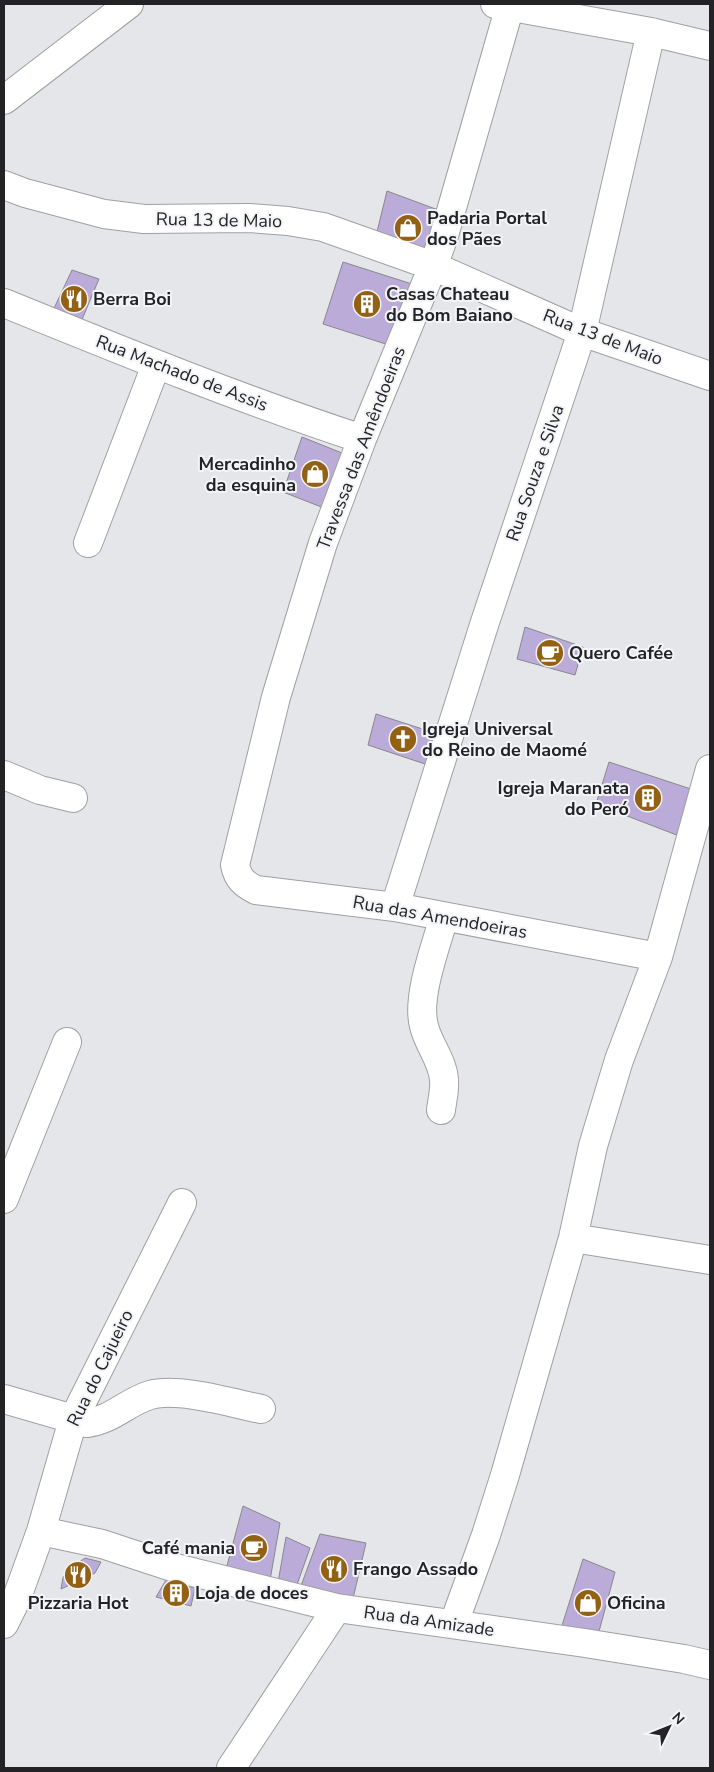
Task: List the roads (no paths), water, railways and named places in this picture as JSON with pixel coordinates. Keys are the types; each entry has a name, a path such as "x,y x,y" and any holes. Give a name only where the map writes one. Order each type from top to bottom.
{"street":[{"path":"4,100 129,4"},
{"path":"503,5 651,32 710,46"},
{"name":"Travessa das Amêndoeiras","path":"235,866 276,697 323,543 362,439 443,238 503,5"},
{"name":"Rua Souza e Silva","path":"395,907 485,622 582,332 651,32"},
{"name":"Rua 13 de Maio","path":"4,185 25,193 104,214 144,219 249,218 288,221 323,227 433,266 582,332 710,376"},
{"name":"Rua Machado de Assis","path":"4,303 156,365 243,398 362,439"},
{"path":"88,543 156,365"},
{"path":"454,1624 503,1483 573,1238 593,1146 620,1060 658,957 710,769"},
{"path":"4,775 40,790 73,798"},
{"name":"Rua das Amendoeiras","path":"235,866 237,876 244,884 256,890 395,907 658,957"},
{"path":"441,1110 444,1079 440,1064 424,1026 422,1009 423,993 444,917"},
{"path":"4,1198 67,1042"},
{"name":"Rua do Cajueiro","path":"4,1624 16,1600 41,1531 73,1420 182,1203"},
{"path":"573,1238 710,1260"},
{"path":"4,1399 87,1423 99,1422 136,1401 151,1395 168,1392 199,1396 261,1409"},
{"name":"Rua da Amizade","path":"41,1531 102,1544 172,1567 337,1608 684,1658 710,1665"},
{"path":"230,1768 337,1608"}],"place":[{"name":"Padaria Portal dos Pães","path":"408,228"},
{"name":"Berra Boi","path":"74,299"},
{"name":"Casas Chateau do Bom Baiano","path":"367,304"},
{"name":"Mercadinho da esquina","path":"315,474"},
{"name":"Quero Cafée","path":"550,653"},
{"name":"Igreja Universal do Reino de Maomé","path":"403,739"},
{"name":"Igreja Maranata do Peró","path":"648,798"},
{"name":"Café mania","path":"254,1548"},
{"name":"Frango Assado","path":"334,1569"},
{"name":"Pizzaria Hot","path":"78,1575"},
{"name":"Loja de doces","path":"176,1593"},
{"name":"Oficina","path":"588,1603"}]}
